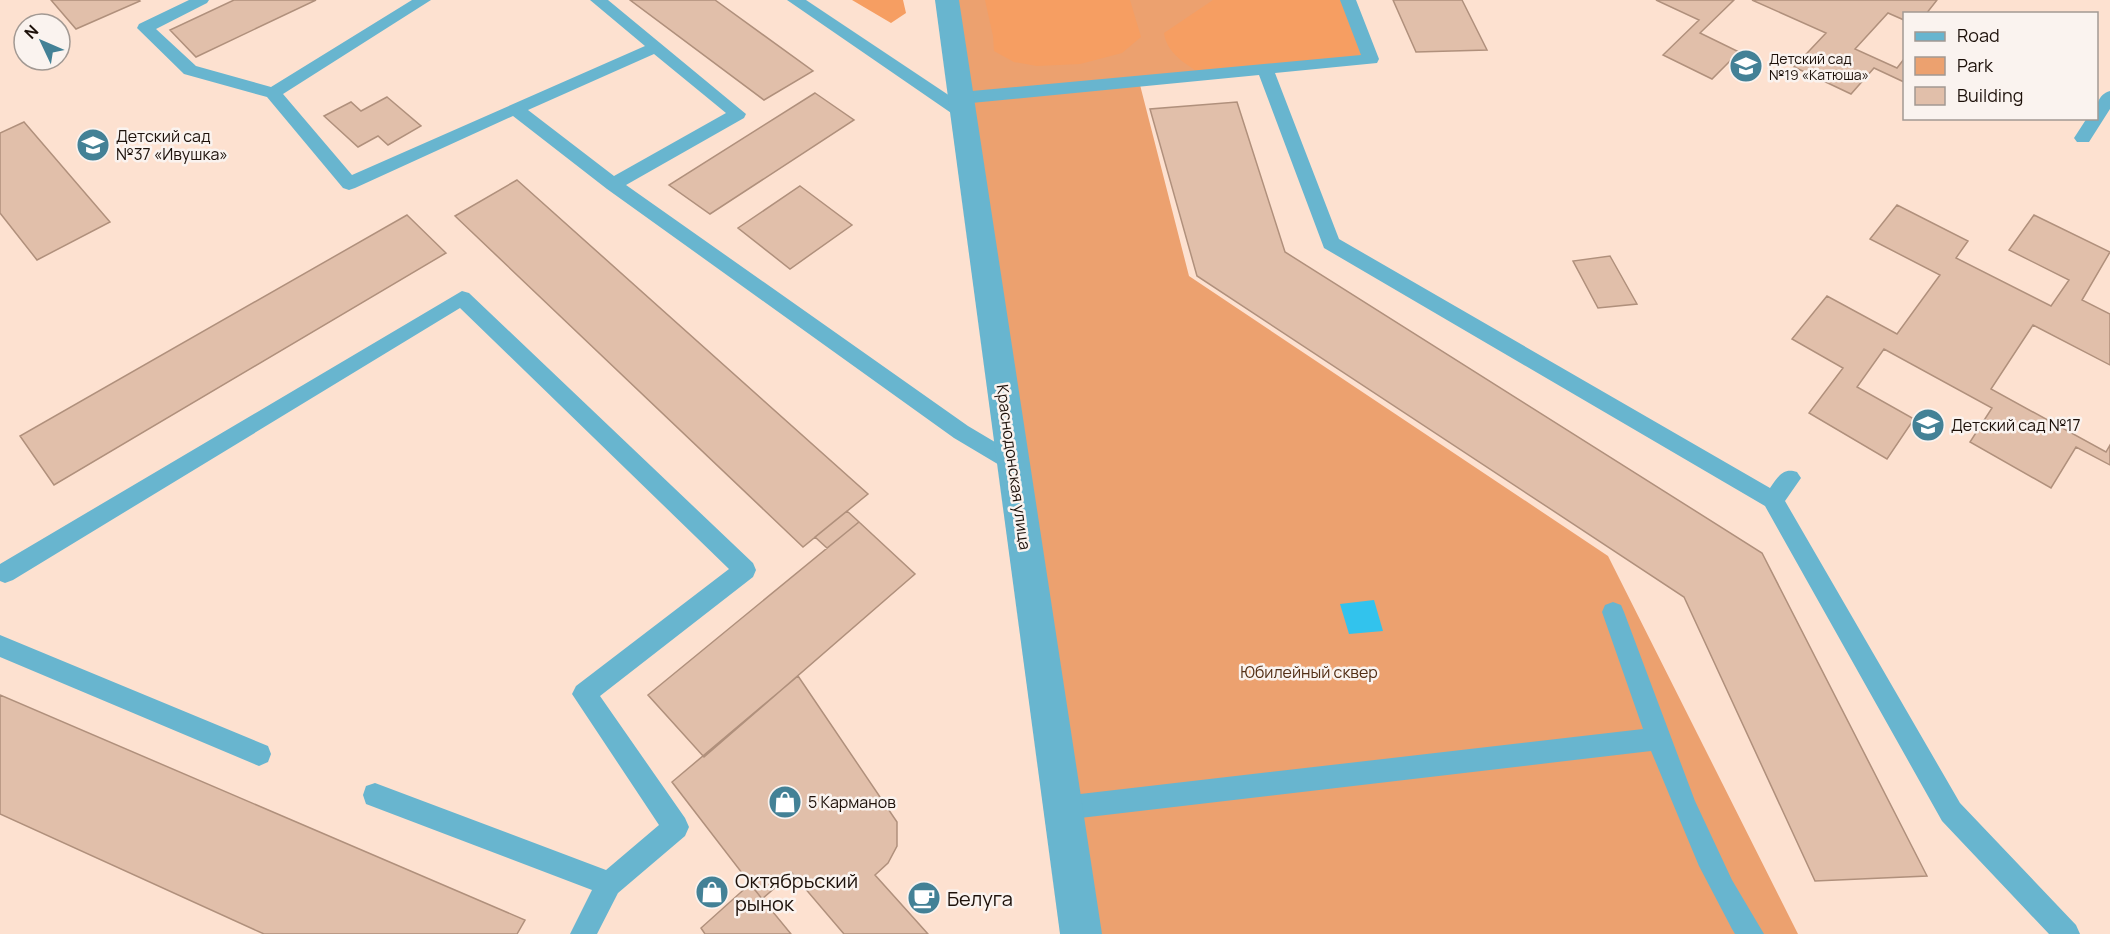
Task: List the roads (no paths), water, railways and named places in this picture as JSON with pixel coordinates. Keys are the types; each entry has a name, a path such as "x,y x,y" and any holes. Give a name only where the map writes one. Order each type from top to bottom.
{"street":[{"name":"Краснодонская улица","path":"946,0 1081,934"}],"lane":[{"path":"201,0 146,28 190,70 273,93 350,184 657,46"},
{"path":"273,93 423,0"},
{"path":"598,0 738,114 613,185"},
{"path":"795,0 962,106 1265,69 1371,59 1348,0"},
{"path":"1265,69 1331,243 1773,500 1951,812 2067,934"},
{"path":"514,109 613,185 961,432 1013,463"},
{"path":"2083,138 2094,120"},
{"path":"2,574 462,298 745,570 584,694 676,827 609,884 583,934"},
{"path":"1773,500 1790,478"},
{"path":"1613,612 1657,739 1697,833 1732,907 1751,934"},
{"path":"0,646 259,754"},
{"path":"1063,808 1657,739"},
{"path":"375,795 609,884"}],"water":[{"path":"1374,600 1383,631 1349,634 1340,604"}],"place":[{"name":"Детский сад №19 «Катюша»","path":"1746,66"},
{"name":"Детский сад №37 «Ивушка»","path":"93,145"},
{"name":"Детский сад №17","path":"1928,425"},
{"name":"5 Карманов","path":"785,802"},
{"name":"Октябрьский рынок","path":"712,892"},
{"name":"Белуга","path":"924,898"}],"park label":[{"name":"Юбилейный сквер","path":"1309,672"}]}
